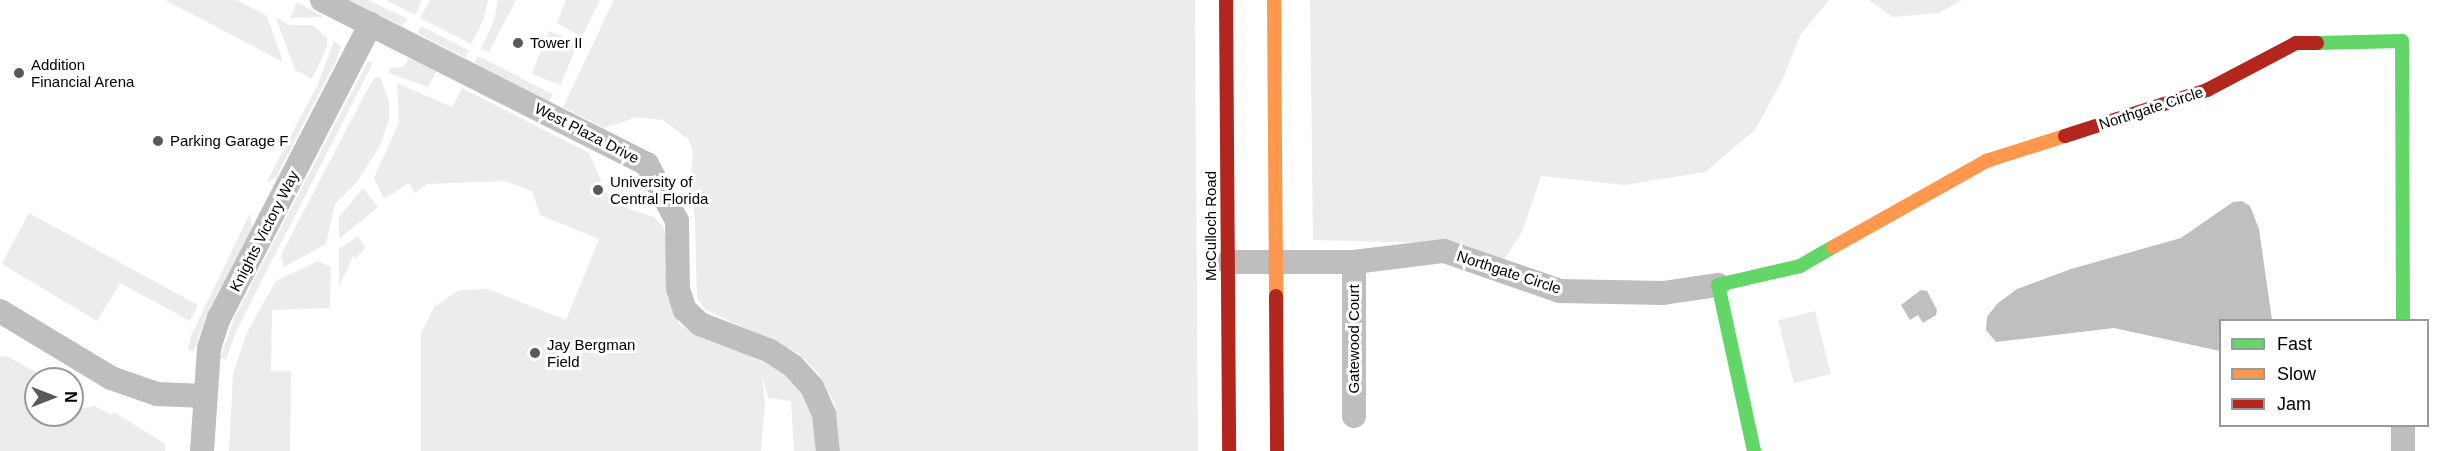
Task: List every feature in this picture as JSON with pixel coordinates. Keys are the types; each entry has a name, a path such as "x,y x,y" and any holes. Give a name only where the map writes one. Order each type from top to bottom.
{"street":[{"name":"West Plaza Drive","path":"322,0 647,164 677,221 678,289 685,310 700,324 770,351 793,366 812,387 824,414 828,451"},
{"name":"McCulloch Road","path":"1226,0 1229,451"},
{"path":"1274,0 1277,451"},
{"name":"Knights Victory Way","path":"202,451 209,348 219,318 371,24"},
{"name":"Northgate Circle","path":"1228,262 1354,262 1444,251 1560,291 1663,293 1718,285 1800,266 1986,161 2207,90 2296,43 2402,41 2403,319"},
{"name":"Gatewood Court","path":"1354,262 1354,416"},
{"path":"1718,285 1754,451"},
{"path":"0,311 111,378 157,394 204,396"},
{"path":"2403,427 2403,451"}],"shaded area":[{"path":"165,0 237,0 267,16 283,62"},
{"path":"349,0 368,0 408,19 402,26"},
{"path":"386,0 422,0 415,15"},
{"path":"430,0 488,0 484,19 471,44 420,18"},
{"path":"498,0 516,0 489,52 481,49 494,20"},
{"path":"566,0 600,0 582,37 557,23"},
{"path":"614,0 1195,0 1198,451 840,451 835,405 819,374 798,353 706,310 697,298 695,218 689,193 693,153 689,140 663,120 637,117 604,128 563,107"},
{"path":"1310,0 1829,0 1801,34 1784,76 1755,130 1705,172 1625,185 1541,176 1522,232 1504,260 1426,243 1313,240"},
{"path":"1869,0 1962,0 1939,13 1893,17"},
{"path":"297,2 323,17 290,18"},
{"path":"276,18 290,25 313,25 327,38 327,47 312,79 295,70"},
{"path":"421,26 469,51 465,58 417,33"},
{"path":"549,31 578,43 561,85 532,74"},
{"path":"334,41 341,46 336,61 276,177 266,183 318,84"},
{"path":"478,56 553,94 549,101 474,63"},
{"path":"409,58 437,70 428,87 388,73 390,68 403,67"},
{"path":"368,61 373,63 236,331 226,360 220,358 235,316"},
{"path":"380,77 389,101 389,119 380,146 357,182 335,204 326,244 284,267 281,255 366,92 374,78"},
{"path":"397,83 452,107 462,88 589,153 606,192 616,204 654,217 663,226 668,249 666,294 680,325 783,371 801,389 815,423 816,451 794,451 791,401 768,398 762,374 765,403 761,451 421,451 421,333 434,307 459,290 488,289 566,320 599,239 540,215 532,191 504,181 427,184 415,193 409,183 384,199 374,178 399,122"},
{"path":"363,188 378,207 339,239 339,217"},
{"path":"2242,201 2250,206 2259,229 2272,319 2219,319 2219,351 2114,328 1996,342 1986,330 1987,317 1997,304 2017,289 2071,269 2181,238 2233,202"},
{"path":"29,213 198,305 190,321 120,283 97,321 2,264"},
{"path":"250,213 252,228 206,316 194,351 188,349 191,336"},
{"path":"358,236 365,248 356,258 353,256 339,287 339,249"},
{"path":"318,261 331,267 330,308 272,310 271,371 291,371 290,451 229,451 233,374 247,332 276,281"},
{"path":"1921,290 1927,291 1937,310 1936,315 1923,323 1918,315 1910,320 1901,305"},
{"path":"1815,311 1831,374 1794,383 1778,320"},
{"path":"0,356 9,357 27,367 24,367 24,427 84,427 84,408 95,406 111,415 114,412 165,444 165,451 0,451"}],"traffic: fast":[{"path":"2317,43 2402,41 2403,319"},
{"path":"1754,451 1718,285 1800,266 1833,247"}],"traffic: slow":[{"path":"1274,0 1276,296"},
{"path":"1833,247 1986,161 2065,136"}],"traffic: jam":[{"path":"1226,0 1229,451"},
{"path":"2065,136 2207,90 2296,43 2317,43"},
{"path":"1276,296 1277,451"}],"place":[{"name":"Tower II","path":"518,43"},
{"name":"Addition Financial Arena","path":"19,73"},
{"name":"Parking Garage F","path":"158,141"},
{"name":"University of Central Florida","path":"598,190"},
{"name":"Jay Bergman Field","path":"535,353"}]}
